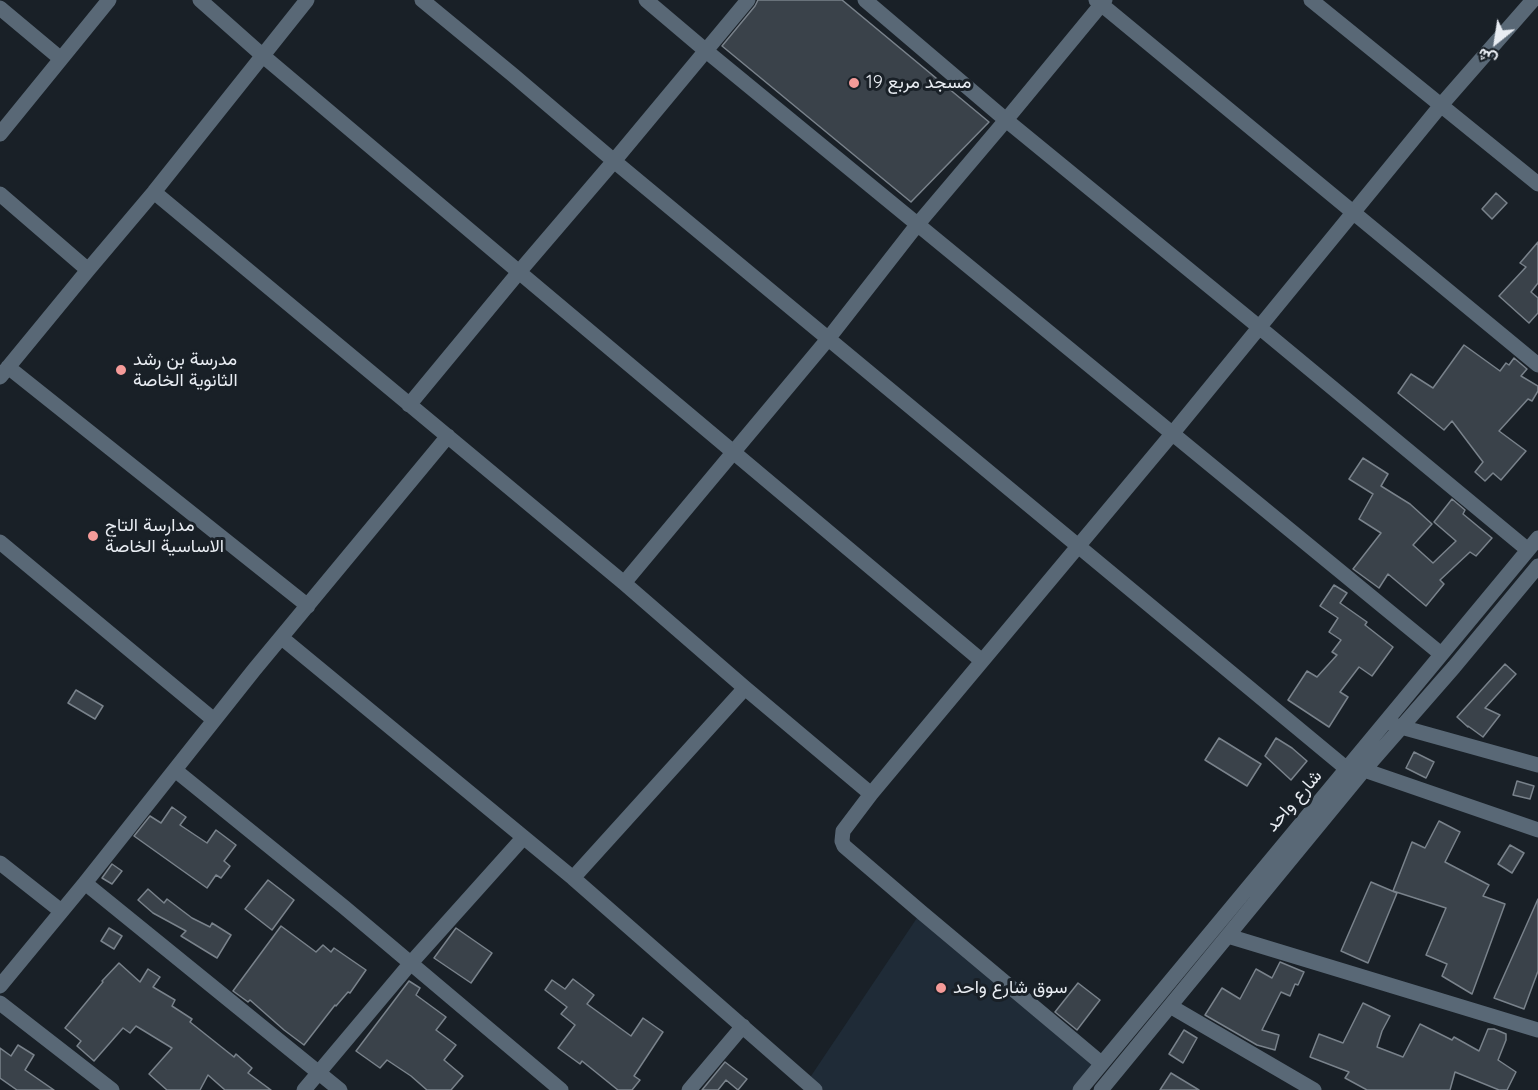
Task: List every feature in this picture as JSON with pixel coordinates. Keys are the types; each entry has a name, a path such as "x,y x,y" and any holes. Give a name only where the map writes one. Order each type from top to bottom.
{"street":[{"path":"0,134 109,0"},
{"path":"200,0 262,55 982,661"},
{"path":"307,0 154,192 4,372 308,606"},
{"path":"422,0 1347,769 1364,770 1538,830"},
{"path":"646,0 1441,654"},
{"path":"409,405 748,0"},
{"path":"865,0 1006,120 1528,550"},
{"path":"1311,0 1538,183"},
{"path":"1101,1063 844,846 843,831 871,794 1172,434 1442,104 1533,0"},
{"path":"624,583 828,339 917,225 1006,120 1101,1 1538,365"},
{"path":"0,8 61,58"},
{"path":"154,192 624,583 871,794"},
{"path":"0,194 88,270"},
{"path":"0,986 86,883 214,720 448,436"},
{"name":"شارع واحد","path":"1080,1090 1538,538"},
{"path":"0,542 214,720"},
{"name":"شارع واحد","path":"1101,1090 1364,770 1538,566"},
{"path":"282,638 573,878 815,1090"},
{"path":"573,878 745,688"},
{"path":"1386,723 1538,765"},
{"path":"175,770 344,907 561,1090"},
{"path":"304,1090 410,964 523,838"},
{"path":"0,863 61,911"},
{"path":"86,883 340,1090"},
{"path":"1228,936 1538,1030"},
{"path":"0,1003 112,1090"},
{"path":"1170,1006 1314,1090"},
{"path":"689,1090 743,1026"}],"shaded area":[{"name":"سوق شارع واحد","path":"921,912 1104,1065 1083,1090 816,1090 807,1082"}],"building":[{"name":"مسجد مربع 19","path":"758,0 842,0 989,122 911,202 722,46"},
{"path":"1496,193 1507,203 1492,219 1482,209"},
{"path":"1538,242 1538,283 1531,292 1538,298 1538,313 1529,323 1499,296 1526,267 1520,263"},
{"path":"1464,345 1500,371 1514,358 1527,369 1521,376 1538,386 1538,391 1532,401 1528,399 1499,431 1526,451 1501,480 1493,473 1485,481 1475,472 1483,462 1452,421 1444,430 1398,393 1411,374 1433,388"},
{"path":"1363,458 1388,474 1381,486 1410,504 1432,524 1413,545 1433,563 1456,541 1434,522 1452,499 1465,510 1463,514 1492,538 1476,556 1470,552 1440,580 1444,584 1426,606 1388,574 1379,588 1353,569 1381,533 1359,519 1373,494 1349,479"},
{"path":"1334,585 1347,593 1340,603 1367,622 1365,625 1393,647 1372,676 1359,667 1340,692 1348,697 1329,727 1288,700 1307,671 1317,677 1337,655 1332,652 1341,640 1329,632 1338,618 1320,606"},
{"path":"1505,664 1516,674 1485,708 1500,715 1483,737 1457,717"},
{"path":"76,690 103,706 95,719 68,703"},
{"path":"1219,738 1261,764 1247,786 1205,760"},
{"path":"1276,738 1307,761 1291,780 1265,756"},
{"path":"1414,752 1434,762 1426,778 1406,768"},
{"path":"1517,781 1534,786 1530,799 1513,795"},
{"path":"172,807 186,817 180,825 207,843 216,830 236,845 224,861 230,866 221,878 216,875 207,888 134,836 150,816 161,823"},
{"path":"1439,821 1460,832 1445,862 1489,885 1483,896 1505,904 1472,994 1442,976 1447,964 1426,955 1446,908 1393,891 1412,842 1425,848"},
{"path":"1510,845 1524,853 1512,873 1498,864"},
{"path":"112,864 122,871 112,884 102,878"},
{"path":"268,880 294,900 272,930 245,909"},
{"path":"1371,882 1397,893 1368,963 1341,951"},
{"path":"148,889 164,903 167,899 192,918 210,927 212,923 231,935 217,958 181,936 186,931 153,913 138,900"},
{"path":"1538,899 1538,971 1524,1009 1494,998"},
{"path":"281,926 316,952 323,945 331,952 334,948 366,970 350,993 348,992 335,1005 304,1045 250,1000 248,1002 233,991"},
{"path":"109,928 122,936 114,949 101,941"},
{"path":"456,928 492,953 471,983 434,958"},
{"path":"1280,962 1304,972 1290,996 1281,992 1262,1030 1279,1035 1275,1050 1257,1045 1205,1015 1222,988 1240,999 1256,969 1272,978"},
{"path":"119,963 140,982 148,969 160,977 153,987 175,1000 172,1006 192,1019 190,1022 234,1057 236,1054 252,1068 248,1073 271,1090 225,1090 208,1075 200,1090 167,1090 149,1074 172,1048 136,1026 130,1033 123,1028 94,1061 77,1046 81,1041 65,1028"},
{"path":"573,979 594,995 587,1004 631,1036 643,1018 663,1032 634,1076 640,1080 632,1090 618,1090 582,1061 580,1064 558,1048 575,1025 561,1014 567,1007 545,990 552,980 565,989"},
{"path":"409,981 420,988 416,995 446,1017 436,1030 456,1045 444,1060 463,1076 451,1090 427,1090 387,1060 380,1068 356,1051"},
{"path":"1078,983 1100,1000 1077,1030 1055,1012"},
{"path":"1363,1003 1390,1016 1377,1047 1403,1057 1420,1024 1452,1040 1454,1037 1479,1051 1488,1029 1506,1034 1498,1060 1516,1072 1507,1090 1499,1090 1455,1072 1450,1090 1367,1090 1345,1078 1349,1072 1310,1057 1319,1034 1343,1043"},
{"path":"1184,1030 1197,1038 1183,1063 1169,1054"},
{"path":"18,1045 34,1055 25,1070 54,1090 17,1090 0,1078 0,1048 11,1056"},
{"path":"725,1062 747,1079 738,1090 726,1080 718,1090 702,1090"},
{"path":"1171,1073 1199,1090 1160,1090"}],"place":[{"name":"مسجد مربع 19","path":"854,83"},
{"name":"مدرسة بن رشد الثانوية الخاصة","path":"121,370"},
{"name":"مدارسة التاج الاساسية الخاصة","path":"93,536"},
{"name":"سوق شارع واحد","path":"941,988"}]}
